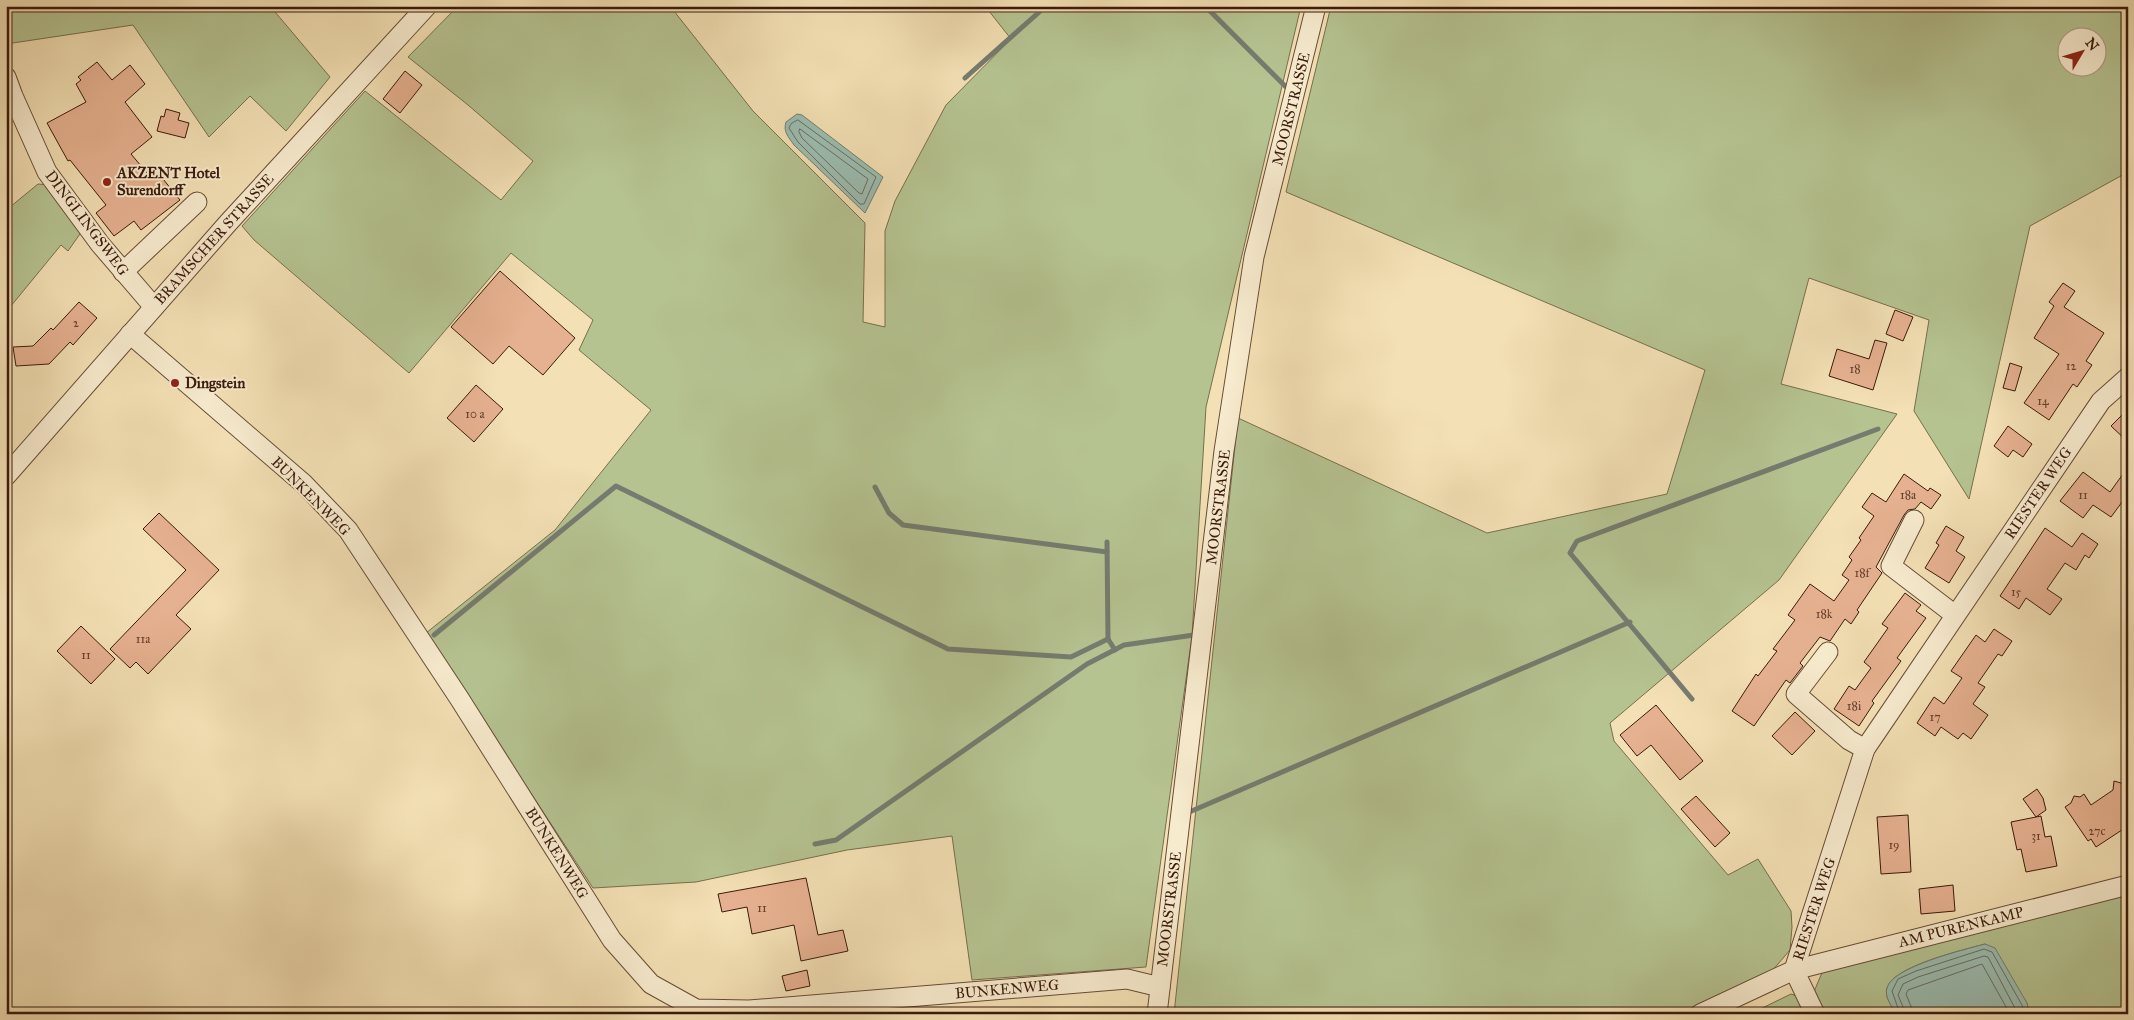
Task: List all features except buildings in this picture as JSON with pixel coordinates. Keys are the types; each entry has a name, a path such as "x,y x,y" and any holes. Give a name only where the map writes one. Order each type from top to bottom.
{"street":[{"name":"BRAMSCHER STRASSE","path":"6,476 358,79 427,6"},
{"name":"MOORSTRASSE","path":"1157,1014 1224,451 1254,258 1316,6"},
{"name":"DINGLINGSWEG","path":"6,77 12,96 47,172 123,272 154,307"},
{"path":"123,272 197,202"},
{"name":"BUNKENWEG","path":"130,334 304,484 348,530 459,698 612,940 651,984 696,1009 749,1010 1127,979 1160,987"},
{"name":"RIESTER WEG","path":"1700,1014 1794,970 1865,749 2101,401 2126,380"},
{"path":"1914,520 1891,566 1955,615"},
{"path":"1828,652 1796,694 1850,740 1865,749"},
{"name":"AM PURENKAMP","path":"1794,970 2128,885"},
{"path":"1794,970 1814,1014"}],"green space":[{"path":"6,6 270,6 330,77 286,131 250,96 209,137 133,25 6,44"},
{"path":"458,6 670,6 753,111 865,223 863,322 885,327 885,231 895,201 946,105 1011,39 985,6 1301,6 1206,407 1192,636 1146,967 972,980 952,836 847,850 696,882 593,888 426,633 555,530 651,410 579,350 593,320 511,253 409,373 254,240 242,226 365,91 501,200 533,161 408,57"},
{"path":"1331,6 2128,6 2128,172 2030,226 1969,499 1914,411 1929,320 1809,278 1781,384 1897,414 1779,580 1610,723 1614,741 1728,875 1758,859 1791,911 1790,950 1772,971 1685,1014 1174,1014 1238,418 1487,533 1667,494 1705,370 1286,192"},
{"path":"38,184 49,185 82,231 68,251 61,245 6,312 6,206 10,207"},
{"path":"2128,892 2128,1014 2029,1014 2027,1003 1985,944 1930,960 1915,966 1892,980 1886,991 1896,1014 1822,1014 1813,994 1824,968"},
{"path":"1791,994 1797,996 1805,1014 1750,1014"}],"water":[{"path":"797,114 802,115 883,177 865,213 794,145 786,131 785,125 786,122"},
{"path":"1985,944 1995,948 2027,1003 2029,1014 1896,1014 1886,991 1892,980 1914,966"}],"waterway":[{"path":"965,78 1046,6"},
{"path":"1205,6 1286,87"},
{"path":"1692,699 1570,553 1577,541 1878,429"},
{"path":"434,635 616,486 948,649 1071,657 1108,639 1115,650"},
{"path":"875,487 889,513 903,525 1107,552"},
{"path":"1107,542 1108,639"},
{"path":"1187,813 1630,622"},
{"path":"815,844 836,840 1087,664 1124,645 1194,635"}],"place":[{"name":"AKZENT Hotel Surendorff","path":"107,182"},
{"name":"Dingstein","path":"175,383"}]}
